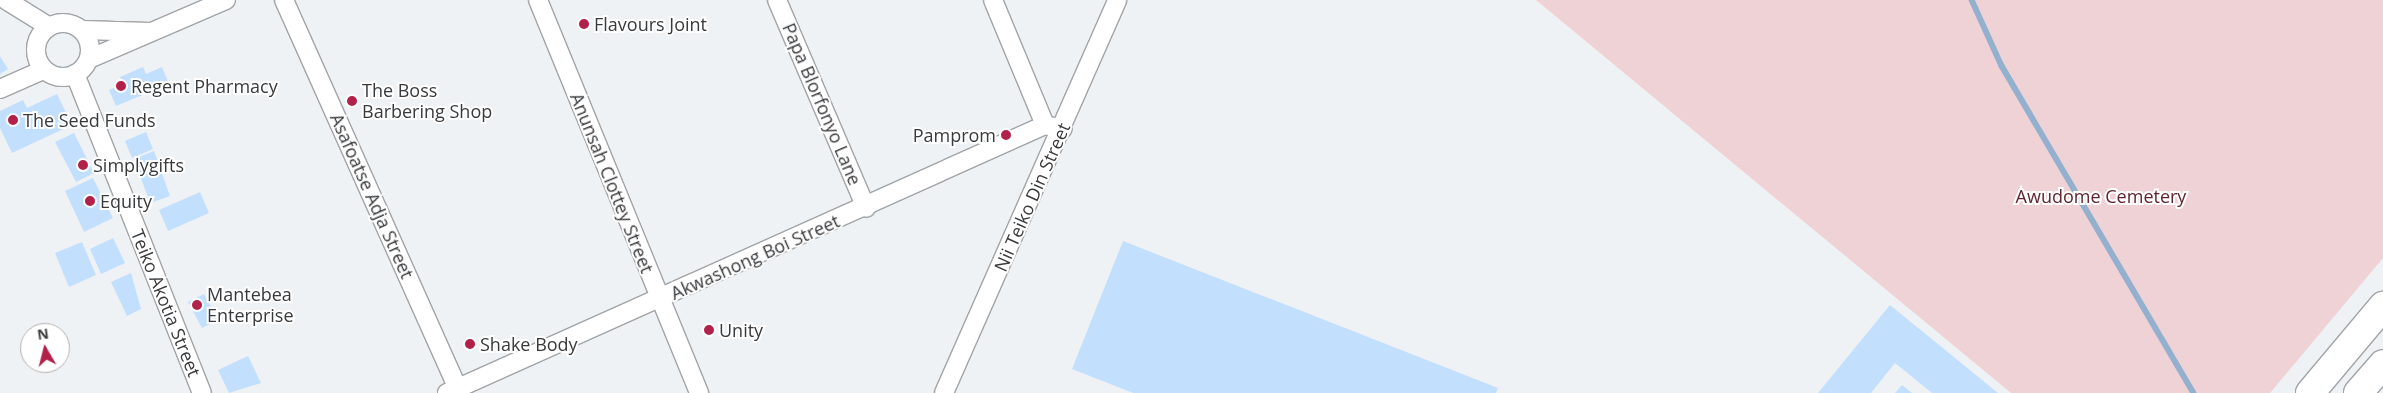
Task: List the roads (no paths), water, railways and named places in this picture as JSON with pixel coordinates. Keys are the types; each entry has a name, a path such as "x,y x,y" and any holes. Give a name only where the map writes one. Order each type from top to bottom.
{"main road":[{"path":"2310,393 2383,306"},
{"path":"2358,393 2383,364"}],"street":[{"path":"6,0 48,26 72,24 83,30 150,32"},
{"path":"48,26 36,46 43,70 56,77 75,74 89,59 226,0"},
{"name":"Asafoatse Adja Street","path":"284,0 455,391"},
{"name":"Anunsah Clottey Street","path":"538,0 659,301 699,393"},
{"name":"Papa Blorfonyo Lane","path":"777,0 866,208"},
{"path":"993,0 1045,125 1063,129"},
{"name":"Nii Teiko Din Street","path":"944,393 1063,129 1117,0"},
{"path":"83,30 88,39 89,59"},
{"path":"0,89 43,70"},
{"name":"Teiko Akotia Street","path":"75,74 202,393"},
{"name":"Akwashong Boi Street","path":"455,391 866,208 1045,125"}],"waterway":[{"path":"1972,0 2002,66 2194,393"}],"place":[{"name":"Flavours Joint","path":"584,24"},
{"name":"Regent Pharmacy","path":"121,86"},
{"name":"The Boss Barbering Shop","path":"352,101"},
{"name":"The Seed Funds","path":"13,120"},
{"name":"Pamprom","path":"1006,135"},
{"name":"Simplygifts","path":"83,165"},
{"name":"Equity","path":"90,201"},
{"name":"Mantebea Enterprise","path":"197,305"},
{"name":"Unity","path":"709,330"},
{"name":"Shake Body","path":"470,344"}],"park label":[{"name":"Awudome Cemetery","path":"2101,196"}]}
